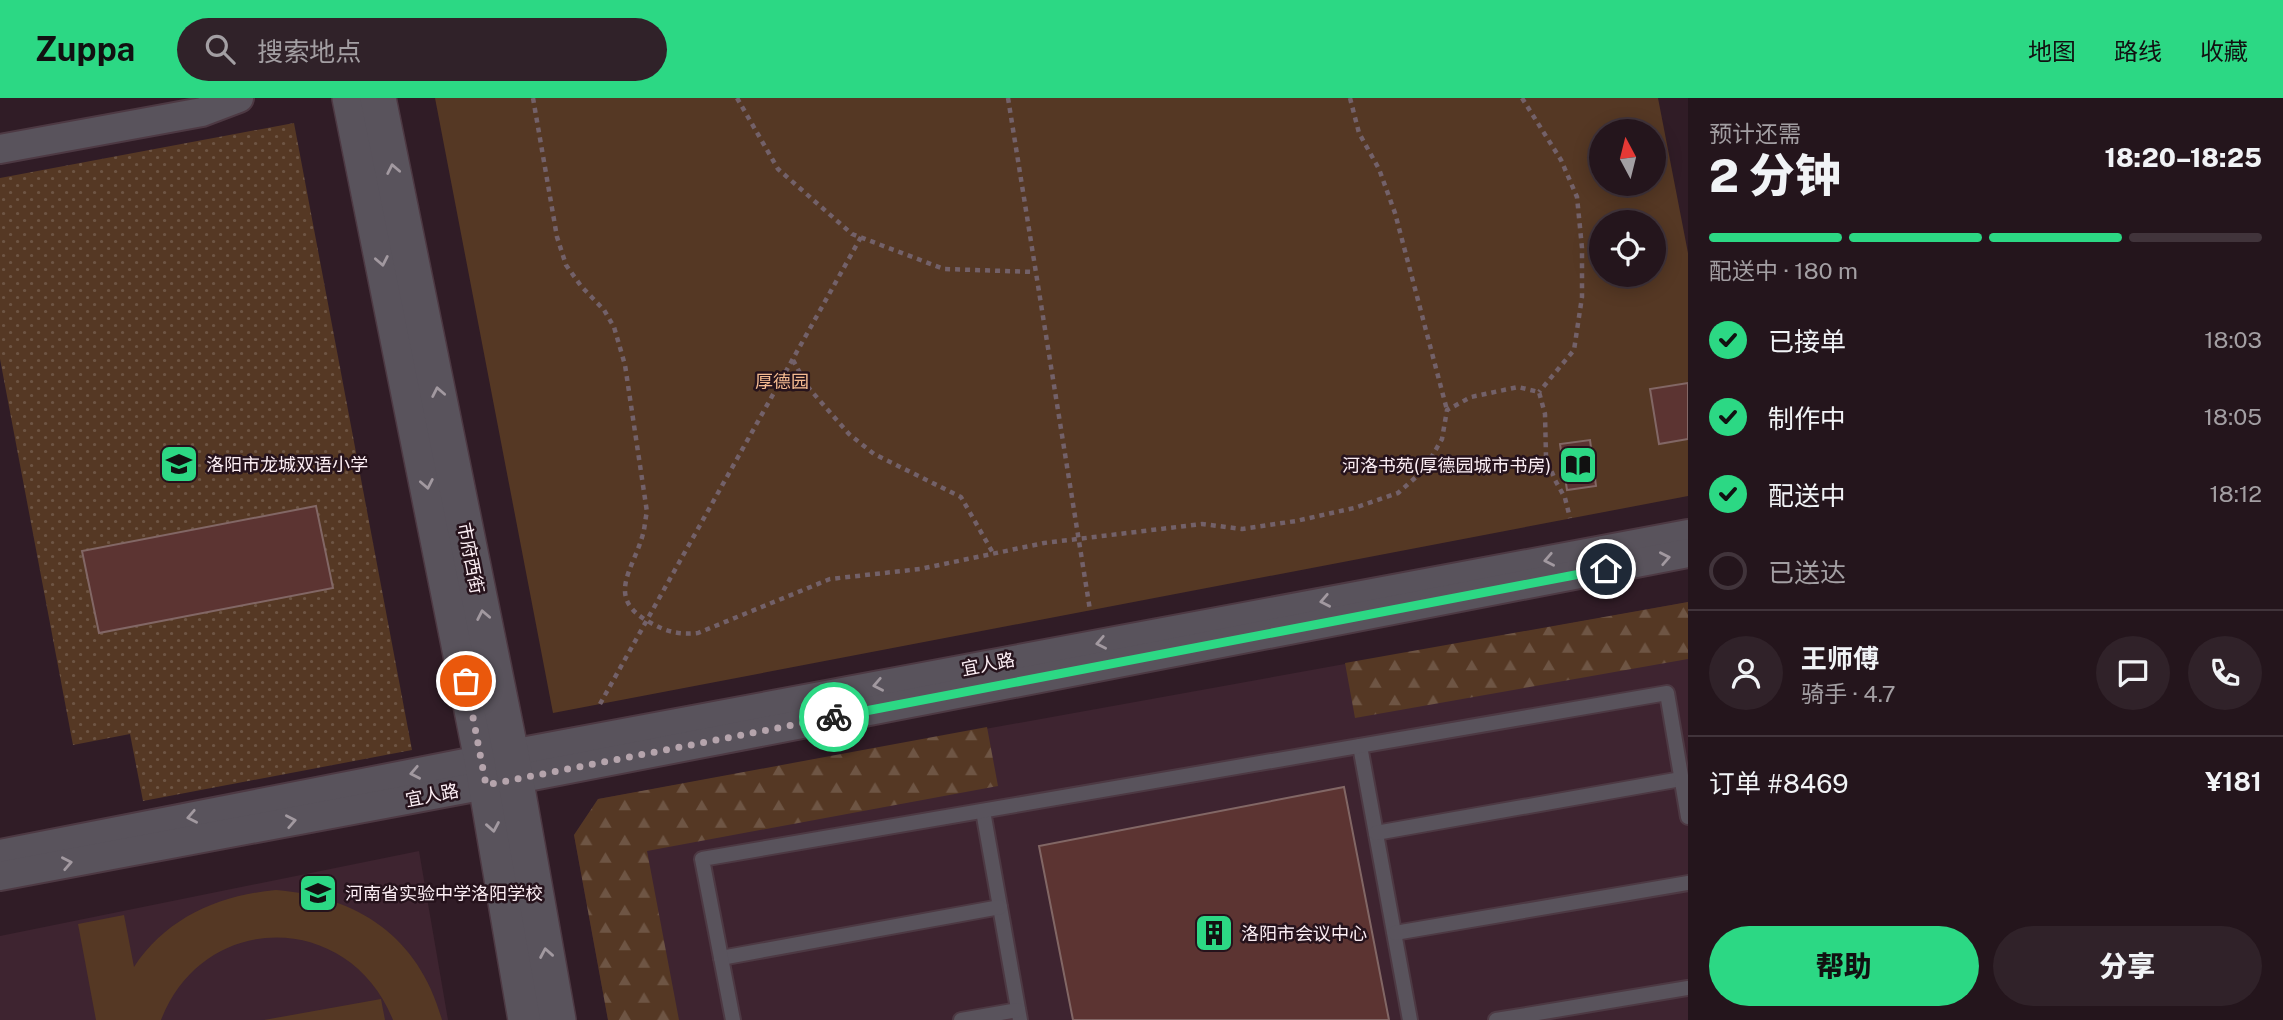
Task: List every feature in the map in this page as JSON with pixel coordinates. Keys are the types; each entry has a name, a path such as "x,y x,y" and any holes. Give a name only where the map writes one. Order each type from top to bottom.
{"street":[{"path":"0,149 202,112 239,98"},
{"name":"市府西街","path":"350,98 499,769 558,1020"},
{"name":"市府西街","path":"378,98 499,769 526,1020"},
{"name":"宜人路","path":"0,876 499,769 1688,534"},
{"name":"宜人路","path":"0,854 499,769 1688,553"}],"lane":[{"path":"733,1020 702,859 1667,693 1688,817"},
{"path":"1360,746 1410,1020"},
{"path":"1376,833 1682,779"},
{"path":"961,1020 1019,1015 984,811"},
{"path":"1395,933 1688,883"},
{"path":"721,958 1000,907"},
{"path":"1496,1020 1688,988"}],"path":[{"path":"533,98 557,237 566,265 604,310 614,327 625,365 647,512 642,535 623,584 628,606 638,616 664,631 682,634 698,632 830,579 920,569 1044,543 1202,524 1242,529 1296,521 1354,508 1398,493 1424,470 1442,439 1447,410 1395,213 1379,169 1359,133 1350,98"},
{"path":"737,98 778,170 852,234 944,269 1035,272"},
{"path":"1008,98 1090,610"},
{"path":"1522,98 1561,160 1577,197 1583,247 1582,297 1574,350 1539,392"},
{"path":"600,704 861,237"},
{"path":"793,359 807,386 827,410 874,454 961,497 993,554"},
{"path":"1447,410 1471,397 1518,387 1539,392"},
{"path":"1539,392 1545,414 1546,457 1565,498 1570,518"}],"shaded area":[{"path":"1688,602 1688,1020 608,1020 574,835 598,799"},
{"name":"河南省实验中学洛阳学校","path":"419,851 448,1020 0,1020 0,936"}],"green space":[{"name":"厚德园","path":"435,98 1658,98 1662,119 1589,119 1589,196 1666,196 1666,139 1688,253 1688,496 553,713"},
{"name":"洛阳市龙城双语小学","path":"294,123 412,750 143,801 130,734 73,745 0,359 0,178"},
{"path":"1688,602 1688,659 1355,718 1345,663"},
{"path":"987,727 998,786 647,851 679,1020 608,1020 574,835 598,799"},
{"path":"276,890 306,894 334,902 359,912 382,926 418,966 432,991 442,1020 393,1020 372,984 345,958 312,943 277,938 242,942 209,958 182,984 161,1020 96,1020 78,924 124,915 134,967 162,935 196,912 234,897"},
{"path":"381,999 385,1020 264,1020"}],"building":[{"path":"1688,383 1688,439 1659,444 1650,389"},
{"name":"河洛书苑(厚德园城市书房)","path":"1590,440 1596,486 1567,490 1560,444"},
{"path":"316,506 333,588 99,633 82,551"},
{"name":"洛阳市会议中心","path":"1344,787 1389,1020 1073,1020 1039,846"}],"way so far":[{"path":"466,681 486,785 834,717"}],"place":[{"name":"洛阳市龙城双语小学","path":"179,464"},
{"name":"河洛书苑(厚德园城市书房)","path":"1578,465"},
{"name":"河南省实验中学洛阳学校","path":"318,893"},
{"name":"洛阳市会议中心","path":"1214,933"}],"route":[{"path":"834,717 1606,569"}]}
